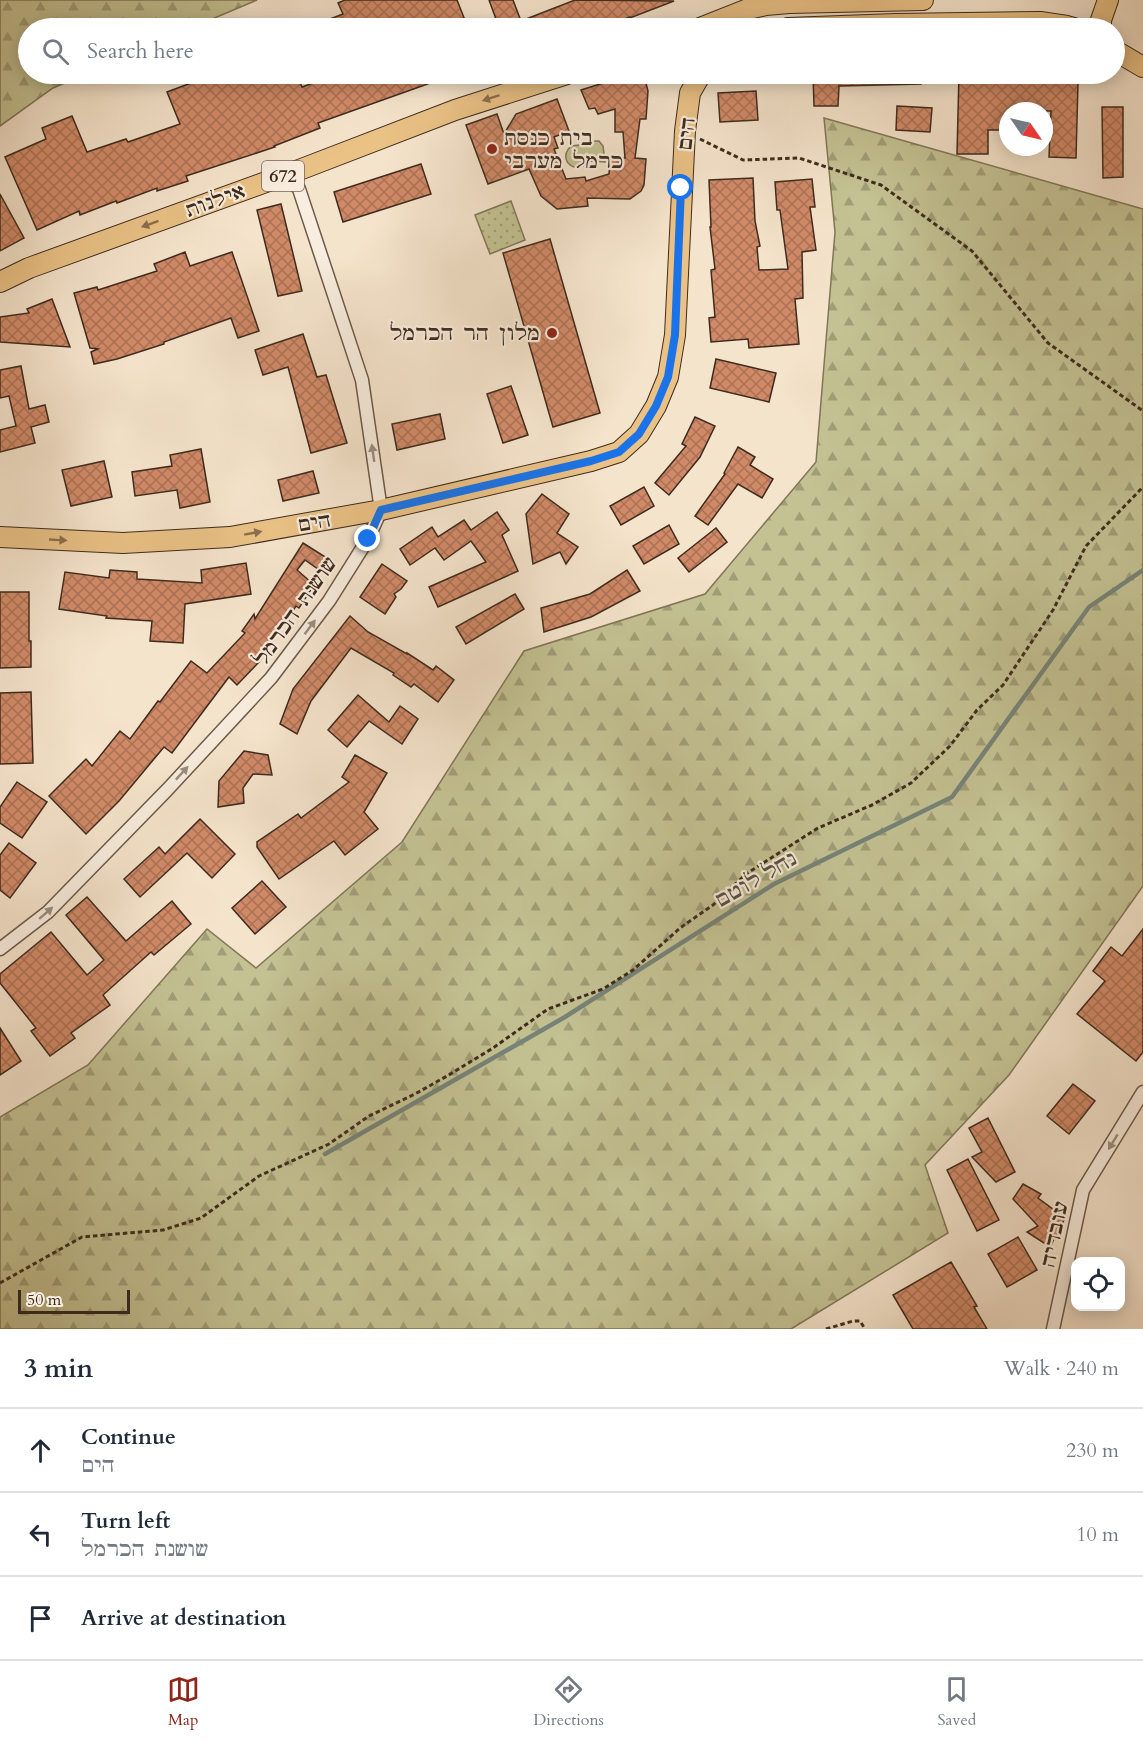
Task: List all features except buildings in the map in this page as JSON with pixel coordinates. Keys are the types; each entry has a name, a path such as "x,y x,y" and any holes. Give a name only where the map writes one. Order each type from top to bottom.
{"main road":[{"path":"728,18 748,9 782,2 923,0"},
{"path":"1102,18 1108,0"},
{"path":"1125,56 1143,66"},
{"name":"אילנות","path":"0,282 29,267 280,177 455,110 536,84"},
{"name":"הים","path":"0,537 123,543 230,537 381,510 591,461 619,452 639,434 656,406 668,377 675,335 685,131 691,84"}],"street":[{"path":"725,18 740,0"},
{"path":"280,177 292,181 299,189 362,380 381,510"},
{"name":"שושנת הכרמל","path":"0,949 48,912 167,790 271,678 329,601 368,539 381,510"},
{"name":"עובדיה","path":"1053,1329 1083,1190 1143,1092"}],"path":[{"path":"685,131 743,160 800,159 881,185 972,251 1048,343 1143,411"},
{"path":"0,1284 82,1237 163,1230 201,1218 259,1176 328,1144 369,1116 447,1076 493,1048 548,1009 603,990 633,970 680,928 713,905 746,874 818,828 872,805 911,783 950,746 976,710 1003,685 1053,610 1086,546 1143,487"},
{"path":"826,1329 854,1320 860,1321 865,1329"}],"green space":[{"path":"0,0 257,0 215,18 18,18 18,84 62,84 53,88 0,126"},
{"path":"824,118 1143,209 1143,886 1009,1075 925,1165 948,1233 791,1329 0,1329 0,1117 88,1065 207,929 256,968 402,842 524,651 705,594 816,462 835,232"},
{"path":"599,141 603,146 605,162 589,161 578,168 568,163 566,153 571,146"},
{"path":"511,201 525,240 490,254 475,215"}],"waterway":[{"name":"נחל לוטם","path":"325,1154 565,1017 774,884 952,797 1089,607 1143,570"}],"place":[{"name":"בית כנסת כרמל מערבי","path":"492,149"},
{"name":"מלון הר הכרמל","path":"552,333"}],"route":[{"path":"368,539 381,510 591,461 619,452 639,434 656,406 668,377 675,335 681,188"}]}
